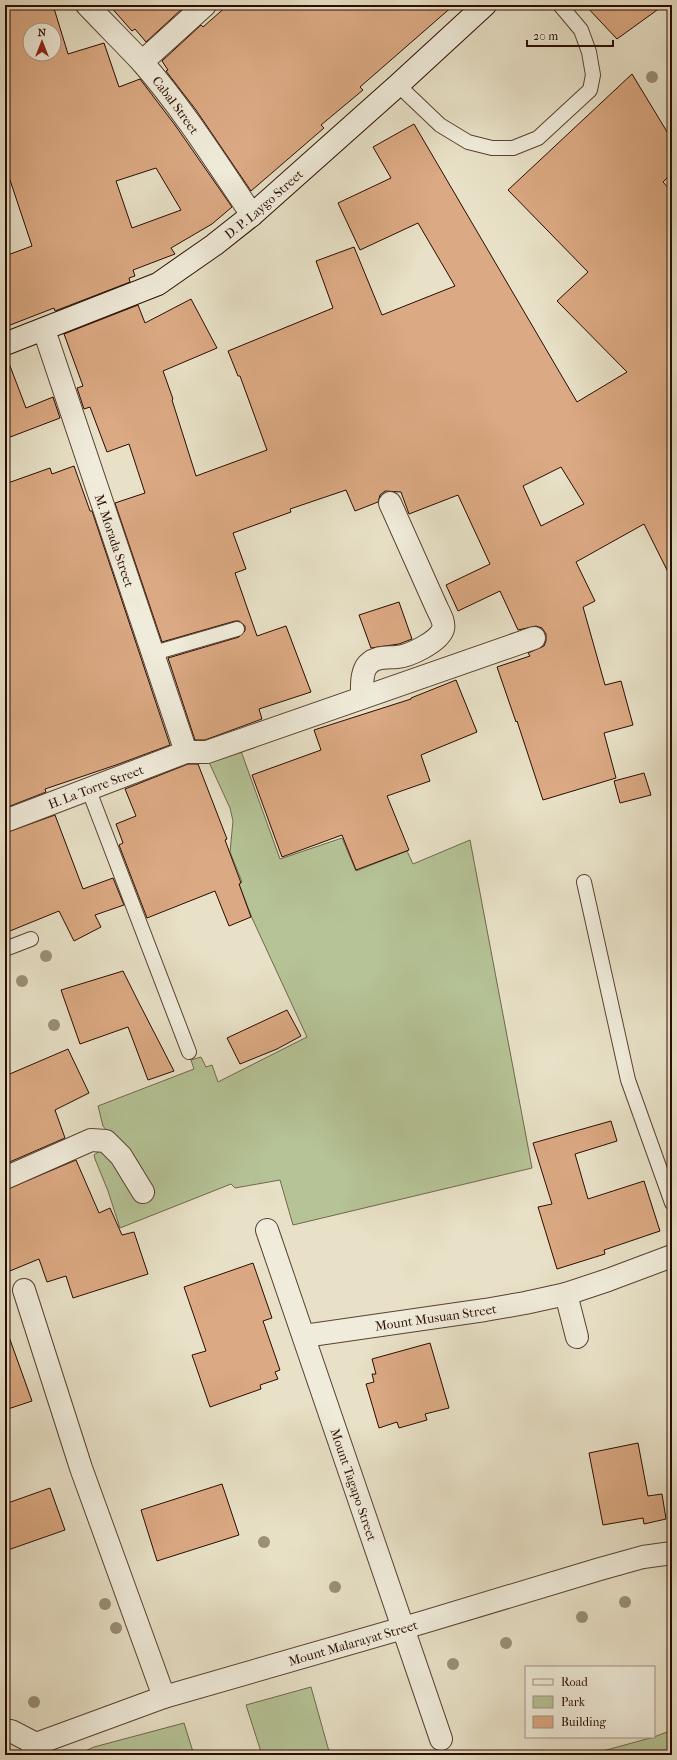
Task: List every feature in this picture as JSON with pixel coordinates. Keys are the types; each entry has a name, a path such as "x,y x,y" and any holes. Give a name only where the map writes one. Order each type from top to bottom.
{"street":[{"name":"Cabal Street","path":"87,5 142,62 184,117 252,215"},
{"path":"142,62 205,5"},
{"name":"D. P. Laygo Street","path":"5,344 44,330 158,284 214,245 252,215 485,5"},
{"name":"M. Morada Street","path":"44,330 154,653 186,752"},
{"path":"362,697 362,677 366,666 373,660 383,657 398,657 410,654 440,635 443,628 436,606 390,503"},
{"path":"186,752 208,752 534,638"},
{"name":"H. La Torre Street","path":"5,821 88,788 186,752"},
{"path":"5,1178 91,1140 106,1141 121,1156 143,1192"},
{"name":"Mount Tagapo Street","path":"267,1230 441,1739"},
{"name":"Mount Musuan Street","path":"304,1336 485,1310 566,1294 672,1256"},
{"path":"24,1290 81,1468 164,1697"},
{"path":"566,1294 577,1338"},
{"name":"Mount Malarayat Street","path":"5,1730 11,1731 34,1749 164,1697 600,1569 643,1557 672,1553"}],"lane":[{"path":"398,85 440,125 468,142 492,148 513,148 538,138 590,90 593,75 590,52 581,30 560,5"},
{"path":"154,653 237,629"},
{"path":"88,788 189,1052"},
{"path":"584,882 628,1080 672,1203"},
{"path":"5,949 31,939"}],"green space":[{"path":"241,751 280,859 342,838 356,871 407,851 413,864 470,840 532,1168 293,1225 280,1180 235,1188 231,1184 120,1228 94,1155 101,1150 111,1136 103,1126 98,1106 194,1069 191,1060 201,1057 206,1067 212,1065 218,1082 307,1037 252,918 239,884 242,882 230,852 233,821 230,808 208,760"},
{"path":"311,1687 330,1755 262,1755 246,1705"},
{"path":"184,1723 194,1755 76,1755 94,1747"},
{"path":"672,1730 672,1755 588,1755 655,1738 655,1737"}],"building":[{"path":"5,5 53,5 58,22 22,22 22,62 62,62 62,34 68,54 104,43 119,87 140,79 175,125 232,207 212,224 171,248 175,254 133,270 135,276 129,278 130,282 55,311 54,308 5,327 5,256 32,246 5,165","holes":["156,168 181,210 132,228 116,181"]},
{"path":"109,5 185,6 146,42 135,29 132,31"},
{"path":"228,5 454,5 360,87 363,90 321,125 324,128 251,191 196,110 166,71 168,70 162,61 201,25 203,27"},
{"path":"585,5 664,5 617,39"},
{"path":"632,74 672,140 672,173 663,182 672,192 672,580 644,524 576,562 595,601 583,607 605,685 621,681 633,725 604,733 616,778 543,800 517,721 516,722 497,667 530,656 528,653 544,646 546,634 542,628 536,626 518,630 500,591 458,611 446,585 490,564 458,495 409,514 401,492 385,491 380,495 378,502 355,511 346,490 290,509 291,512 233,533 246,569 235,573 257,636 286,626 311,692 259,709 262,719 205,740 195,740 168,658 239,637 245,631 245,626 239,621 235,621 162,642 115,503 145,493 129,444 107,452 90,407 84,409 77,388 83,386 64,334 138,305 145,323 191,299 217,348 163,371 196,476 267,450 240,376 238,376 228,351 333,308 316,261 354,247 382,315 455,286 418,223 360,250 338,203 391,178 373,147 414,124 577,402 627,372 557,301 588,272 508,190","holes":["561,467 584,504 541,526 523,486"]},
{"path":"5,358 7,358 26,408 53,397 60,418 5,439"},
{"path":"74,466 90,511 92,511 170,745 45,789 46,792 5,808 5,484 50,468 52,474"},
{"path":"399,602 412,639 399,644 371,648 359,615"},
{"path":"456,680 477,732 421,755 430,781 387,796 409,850 356,870 342,835 282,857 252,775 321,750 314,730 411,699"},
{"path":"188,764 198,764 227,839 225,840 241,883 239,884 251,917 229,926 215,891 147,918 119,845 123,843 116,824 136,816 125,789"},
{"path":"644,773 651,795 620,803 614,781"},
{"path":"55,815 83,889 113,878 124,905 95,915 101,927 74,941 59,911 5,933 5,833"},
{"path":"123,971 174,1071 148,1080 128,1027 80,1044 61,990"},
{"path":"287,1010 301,1036 277,1049 240,1064 227,1038"},
{"path":"68,1049 89,1093 55,1110 65,1138 5,1164 5,1076"},
{"path":"611,1121 617,1141 575,1154 588,1199 644,1181 660,1231 604,1250 605,1254 557,1269 538,1207 552,1204 533,1143"},
{"path":"76,1160 99,1213 110,1208 122,1235 134,1232 148,1274 73,1298 66,1276 47,1282 39,1259 5,1273 5,1190"},
{"path":"253,1263 272,1318 263,1321 280,1370 275,1372 278,1379 260,1385 261,1389 210,1407 192,1355 206,1351 184,1287"},
{"path":"5,1334 8,1334 32,1401 5,1410"},
{"path":"430,1343 449,1408 425,1414 427,1420 399,1428 397,1422 379,1428 366,1384 374,1382 372,1374 376,1374 372,1359"},
{"path":"638,1443 648,1496 662,1494 666,1519 644,1524 643,1518 603,1525 589,1453"},
{"path":"222,1484 239,1535 157,1561 141,1510"},
{"path":"50,1488 65,1530 5,1551 5,1504"}]}
